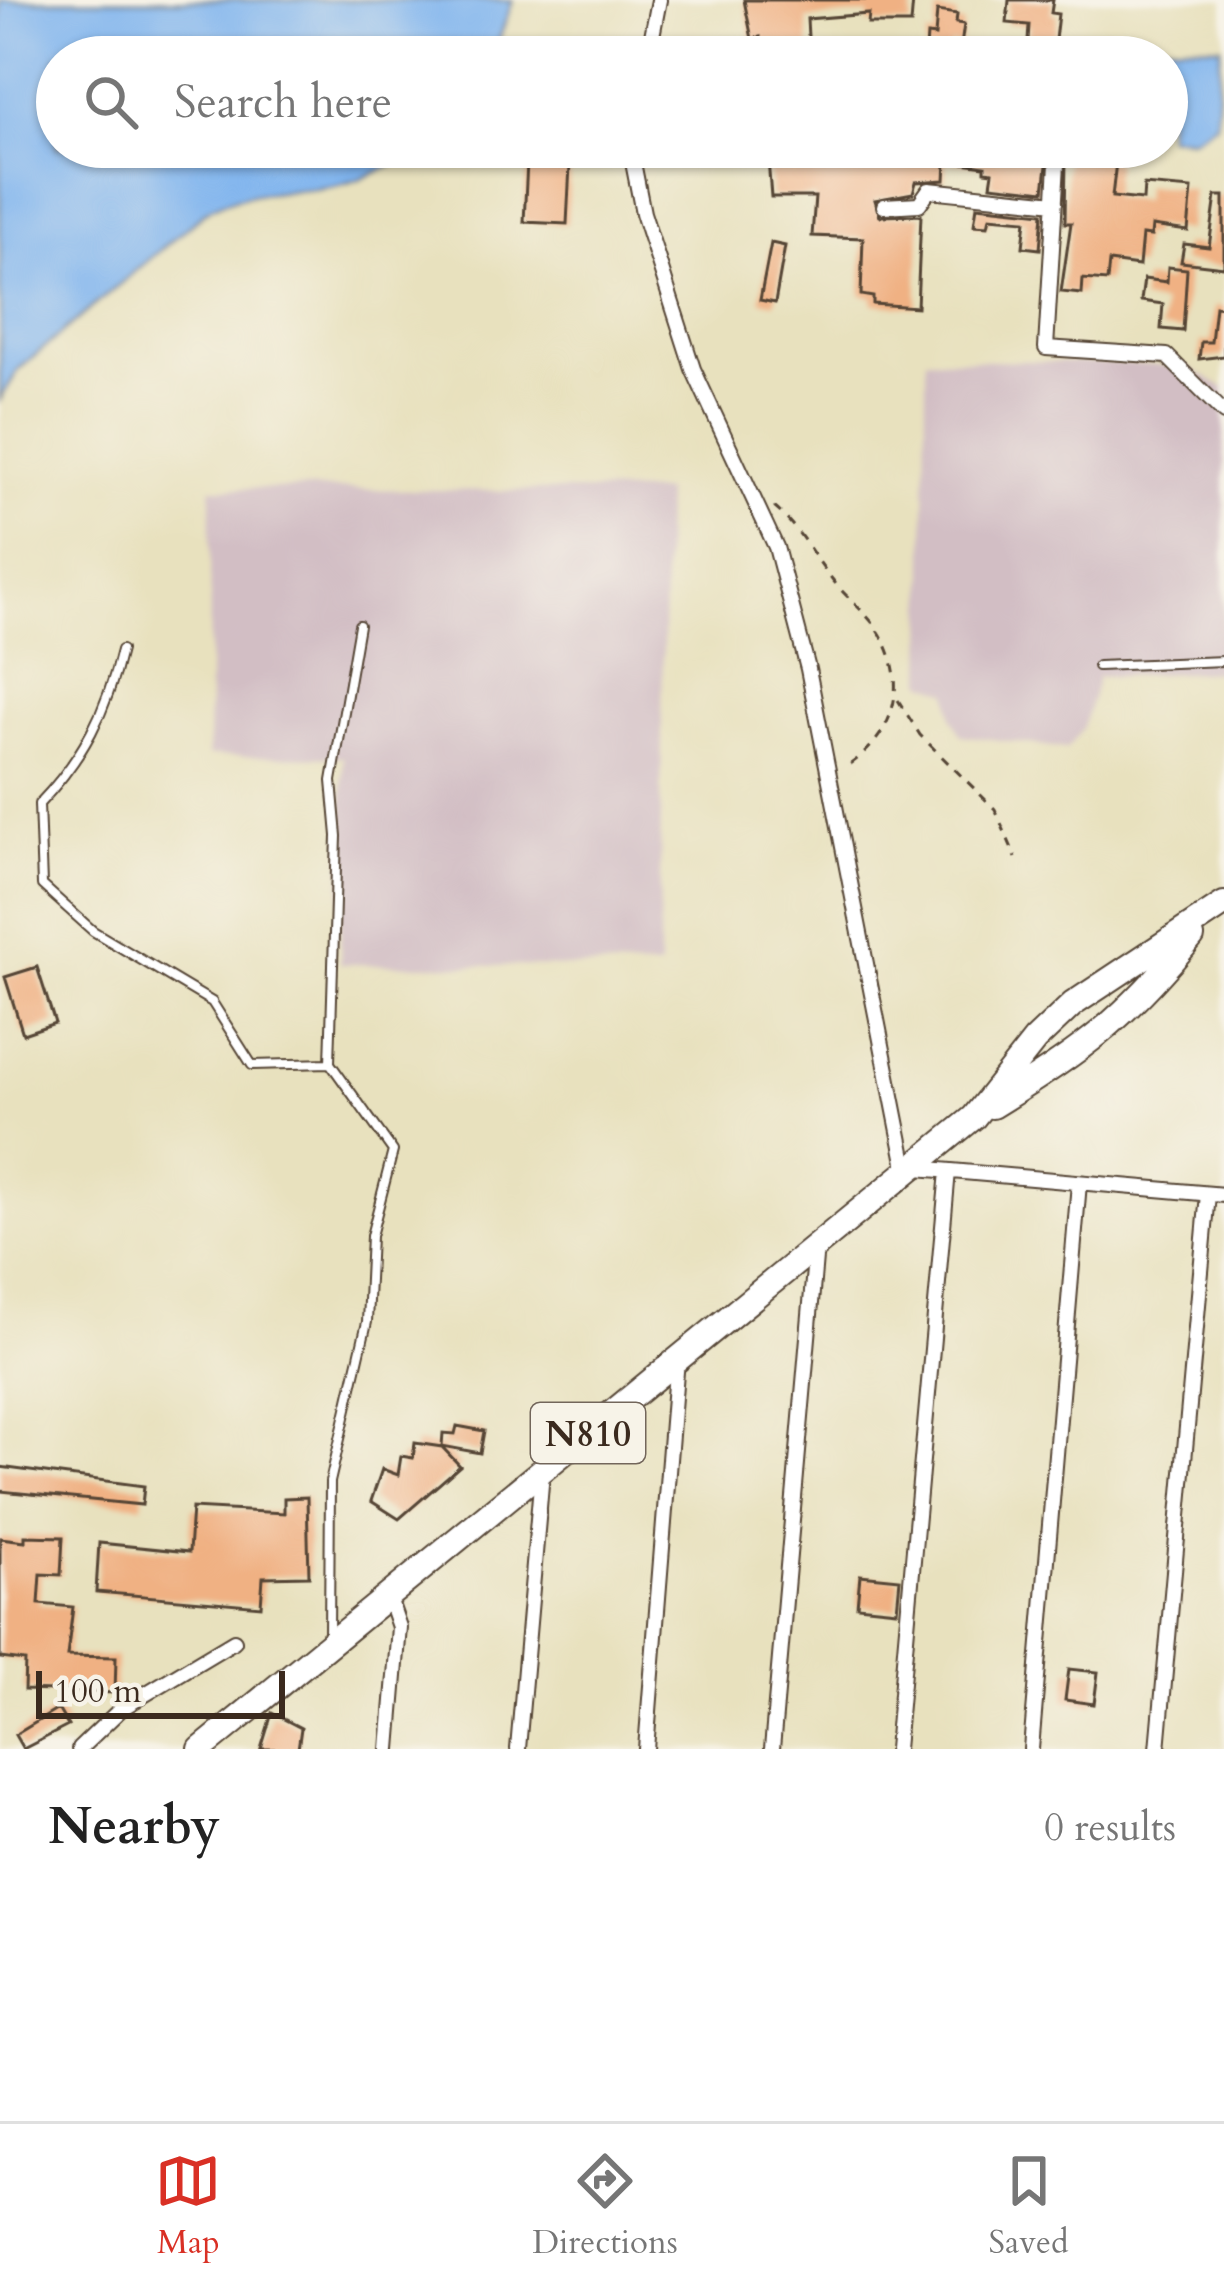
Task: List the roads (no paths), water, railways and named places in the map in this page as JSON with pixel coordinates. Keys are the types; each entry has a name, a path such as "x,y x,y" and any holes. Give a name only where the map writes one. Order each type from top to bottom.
{"highway":[{"name":"N810","path":"974,1117 1035,1040 1073,1004 1215,912"},
{"name":"N810","path":"202,1749 906,1167 1121,1019 1215,912"}],"street":[{"path":"652,36 659,0"},
{"path":"634,168 643,213 693,369 776,547 829,777 906,1167 1216,1195 1158,1749"},
{"path":"1058,168 1046,348 1168,356 1224,413"},
{"path":"884,206 919,204 928,190 1055,203"},
{"path":"896,1749 948,1171"},
{"path":"1031,1749 1079,1183"},
{"path":"772,1749 816,1246"},
{"path":"646,1749 677,1357"},
{"path":"518,1749 542,1471"},
{"path":"389,1598 399,1627 389,1749"},
{"path":"79,1749 122,1708 234,1641"}],"lane":[{"path":"329,1646 330,1481 367,1322 370,1236 393,1151 330,1063 338,836 332,781 359,625"},
{"path":"121,650 111,694 93,733 67,774 39,804 42,885 93,932 212,1003 252,1065 330,1063"},
{"path":"1098,666 1224,661"}],"water":[{"path":"0,0 513,0 500,36 36,36 36,168 385,168 342,184 254,195 209,209 19,369 0,400"},
{"path":"1188,45 1221,46 1216,123 1188,138"}]}
